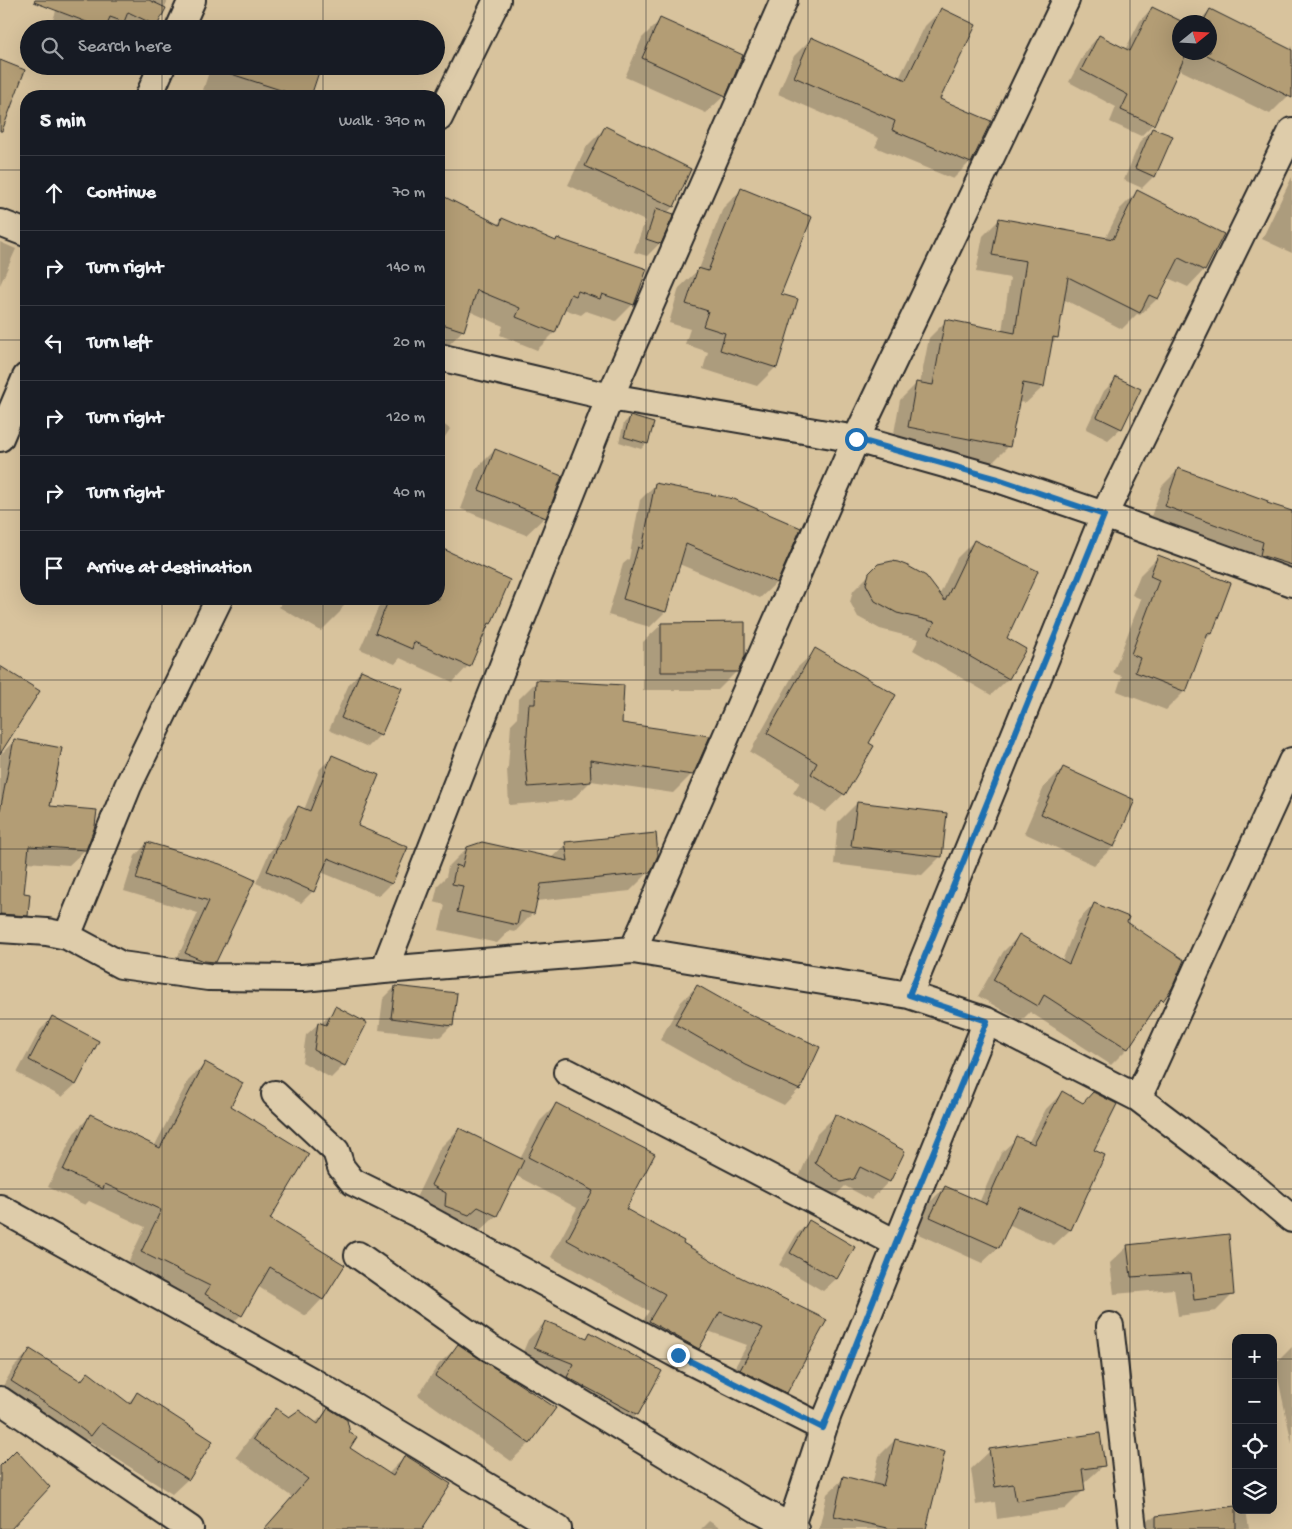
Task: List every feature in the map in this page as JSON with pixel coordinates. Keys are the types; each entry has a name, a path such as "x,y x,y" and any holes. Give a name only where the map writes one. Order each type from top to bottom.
{"street":[{"path":"183,20 192,0"},
{"path":"445,106 496,0"},
{"path":"384,970 610,397 784,0"},
{"path":"633,950 856,439 1066,0"},
{"path":"152,90 158,75"},
{"path":"909,995 1104,515 1292,131"},
{"path":"0,223 20,231"},
{"path":"445,357 610,397 856,439 998,479 1292,582"},
{"path":"0,438 20,391"},
{"path":"68,936 128,786 216,605"},
{"path":"1138,1098 1292,761"},
{"path":"0,929 47,932 68,936 121,965 208,977 303,978 633,950 909,995 987,1021 1138,1098 1245,1179 1292,1219"},
{"path":"358,1255 488,1347 792,1529 823,1428 987,1021"},
{"path":"567,1072 896,1243"},
{"path":"275,1094 336,1151 341,1167 353,1182 416,1213 678,1355 823,1428"},
{"path":"0,1208 310,1380 558,1529"},
{"path":"1110,1326 1133,1529"},
{"path":"0,1400 190,1529"}],"building":[{"path":"35,0 149,0 166,8 160,20 145,20 128,12 125,20 110,17 109,20 81,20 34,2"},
{"path":"1152,7 1172,17 1172,60 1183,60 1154,125 1121,110 1128,95 1081,70 1099,35 1130,51"},
{"path":"941,8 976,25 940,99 991,121 971,163 892,130 895,121 794,77 811,37 906,80"},
{"path":"1210,9 1292,50 1292,98 1217,60 1217,15 1207,15"},
{"path":"660,18 743,55 726,96 642,58"},
{"path":"0,60 20,68 20,75 23,75 2,131 0,131"},
{"path":"234,75 318,75 313,90 281,90"},
{"path":"605,126 691,169 674,207 585,166"},
{"path":"1152,128 1173,136 1155,177 1135,168"},
{"path":"741,188 812,217 781,294 798,299 777,368 720,350 725,333 703,326 708,311 686,304 698,268 708,271"},
{"path":"1137,190 1224,234 1205,271 1179,258 1158,299 1149,295 1140,313 1068,277 1058,338 1053,337 1044,387 1023,383 1010,447 908,427 916,382 933,385 945,319 1015,333 1026,261 992,255 999,218 1113,239"},
{"path":"445,197 500,225 502,218 556,241 557,238 647,269 634,305 602,294 600,299 578,291 576,296 571,294 555,333 516,317 520,308 477,290 464,331 445,325"},
{"path":"656,208 674,214 661,244 646,239"},
{"path":"1116,377 1141,389 1122,429 1097,417"},
{"path":"630,416 654,423 648,444 624,437"},
{"path":"495,449 562,476 546,518 479,490"},
{"path":"1178,468 1292,511 1292,565 1260,555 1263,542 1165,506"},
{"path":"655,483 734,499 801,528 777,583 686,544 666,612 623,599 638,547 642,549"},
{"path":"974,540 1038,571 1007,638 1026,649 1009,679 929,633 935,622 897,613 875,601 866,584 869,573 878,564 892,561 898,562 926,576 945,601"},
{"path":"445,550 510,580 470,667 414,642 412,649 375,633 387,605 445,605"},
{"path":"1158,555 1231,583 1212,634 1208,633 1186,692 1135,672 1140,658 1131,654 1159,580 1150,576"},
{"path":"745,622 745,656 738,672 661,672 661,623"},
{"path":"815,648 896,695 869,743 874,746 845,795 811,774 817,763 767,733"},
{"path":"0,666 40,691 0,754"},
{"path":"361,670 402,688 381,736 341,718"},
{"path":"536,680 624,685 622,723 710,736 693,775 590,760 591,782 528,787 525,749 529,704 535,704"},
{"path":"14,739 62,748 50,806 97,810 95,826 86,850 29,846 24,893 30,894 28,916 0,914 0,811"},
{"path":"332,755 379,775 358,826 408,847 392,884 328,858 314,892 267,871 281,839 284,840 298,806 310,811"},
{"path":"1063,767 1135,800 1114,847 1041,814"},
{"path":"857,802 947,813 942,857 851,846"},
{"path":"656,833 658,855 650,873 541,884 534,914 520,911 517,925 457,912 463,886 452,884 456,865 462,867 467,847 482,842 568,861 565,842"},
{"path":"147,842 220,864 255,880 216,962 204,961 185,953 209,901 136,879"},
{"path":"1094,903 1129,917 1127,922 1184,960 1172,988 1163,1001 1161,999 1128,1049 1044,995 1038,1006 993,980 1019,934 1069,964"},
{"path":"697,985 745,1012 820,1047 800,1090 746,1065 675,1024"},
{"path":"395,986 457,993 453,1026 391,1018"},
{"path":"335,1006 367,1023 345,1066 314,1050 318,1022 326,1025"},
{"path":"52,1016 99,1041 76,1085 29,1060"},
{"path":"205,1062 243,1083 231,1106 309,1154 270,1219 345,1265 323,1300 270,1267 242,1316 205,1294 210,1286 141,1252 161,1210 105,1184 103,1189 63,1170 90,1114 160,1148"},
{"path":"1062,1091 1083,1103 1093,1092 1117,1104 1094,1150 1105,1155 1071,1230 1018,1206 999,1248 930,1217 945,1186 986,1204 1016,1136 1034,1144"},
{"path":"556,1103 655,1154 626,1209 684,1241 683,1243 736,1275 827,1320 787,1393 740,1370 763,1328 720,1312 699,1349 649,1321 665,1294 567,1240 593,1191 528,1157"},
{"path":"835,1114 905,1151 890,1182 860,1167 854,1179 841,1182 815,1163"},
{"path":"459,1128 524,1160 497,1216 478,1207 469,1215 445,1206 446,1193 431,1185"},
{"path":"809,1220 855,1247 837,1279 790,1253"},
{"path":"1229,1234 1234,1295 1194,1300 1191,1273 1131,1277 1127,1245"},
{"path":"545,1321 587,1338 590,1332 662,1371 638,1415 567,1377 574,1364 534,1348"},
{"path":"458,1344 556,1408 530,1444 435,1376"},
{"path":"30,1349 81,1381 88,1372 130,1404 137,1392 213,1441 189,1480 101,1423 91,1436 58,1411 11,1381"},
{"path":"276,1408 289,1417 299,1410 318,1424 328,1408 347,1420 350,1433 357,1437 350,1448 393,1476 405,1455 451,1484 422,1529 264,1529 308,1479 253,1439"},
{"path":"1100,1433 1105,1466 1082,1469 1085,1491 1016,1501 1013,1484 995,1487 989,1449"},
{"path":"895,1439 945,1452 926,1529 891,1529 834,1516 843,1476 883,1486"},
{"path":"16,1450 50,1487 11,1529 0,1529 0,1466"},
{"path":"1232,1506 1232,1514 1236,1514 1236,1529 1156,1529 1156,1516"}],"route":[{"path":"678,1355 823,1428 987,1021 909,995 1104,515 998,479 856,439"}]}
